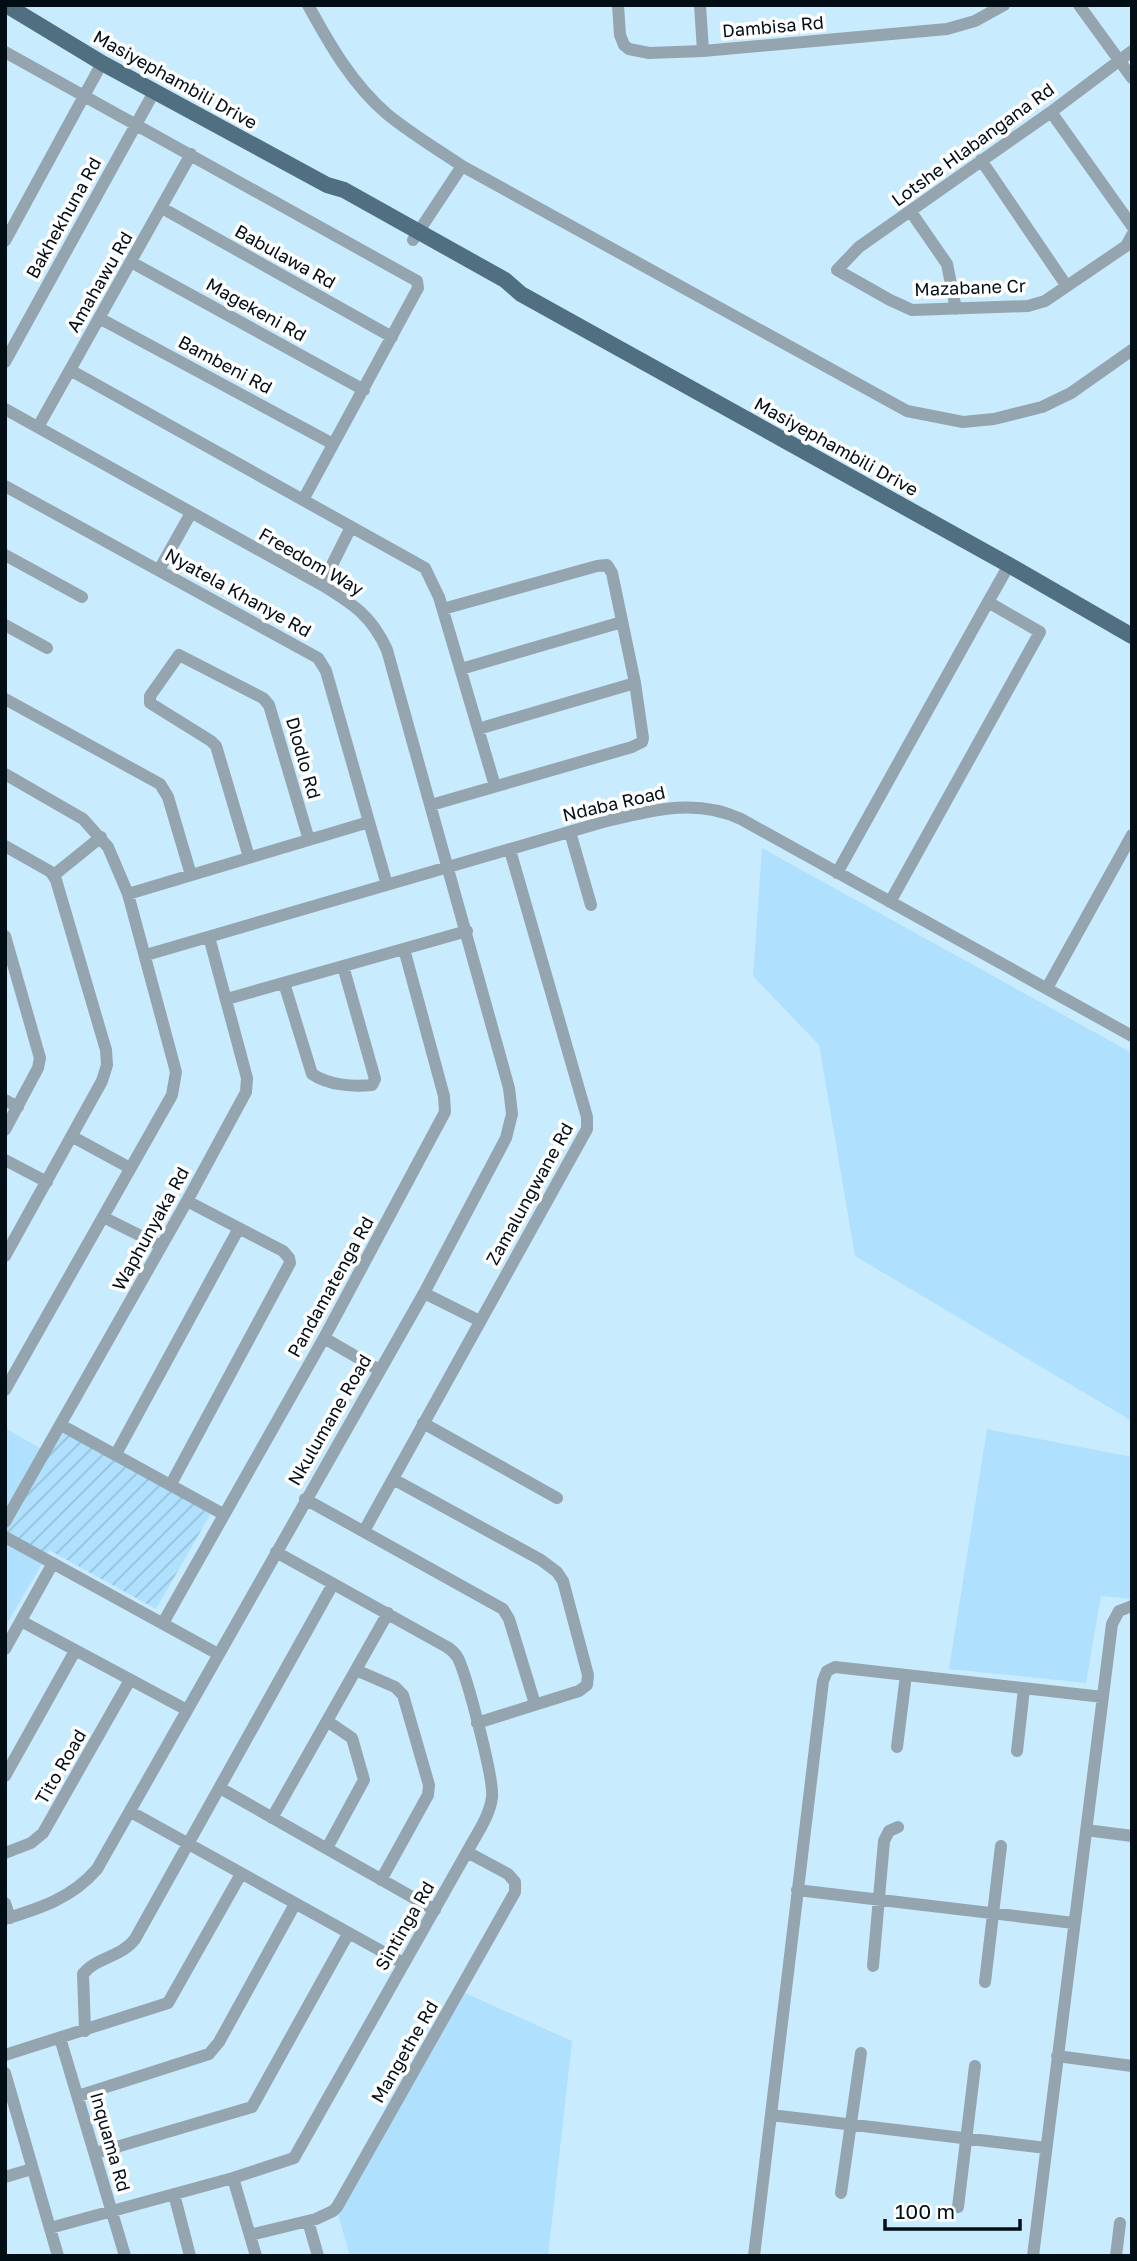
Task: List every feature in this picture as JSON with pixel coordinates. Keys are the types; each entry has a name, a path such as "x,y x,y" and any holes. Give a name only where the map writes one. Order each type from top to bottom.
{"main road":[{"name":"Masiyephambili Drive","path":"6,5 102,63 327,185 339,199 416,236 501,289 521,294 1132,636"}],"street":[{"path":"308,5 343,66 376,104 462,166 907,411 971,422 1042,407 1072,393 1132,350"},
{"name":"Dambisa Rd","path":"618,5 620,35 624,45 649,53 703,51 947,29 975,21 1004,5"},
{"path":"700,5 703,51"},
{"path":"1079,5 1132,78"},
{"name":"Lotshe Hlabangana Rd","path":"837,270 859,247 1132,51"},
{"path":"5,52 416,281 418,288 303,500"},
{"path":"7,234 102,63"},
{"name":"Bakhekhuna Rd","path":"5,362 154,92"},
{"path":"1051,111 1132,226"},
{"name":"Amahawu Rd","path":"38,427 191,154"},
{"path":"981,160 1066,285"},
{"path":"416,236 462,166"},
{"name":"Babulawa Rd","path":"162,208 392,337"},
{"path":"911,212 947,264 956,309"},
{"name":"Mazabane Cr","path":"837,270 912,310 1037,304 1126,246 1132,235"},
{"name":"Magekeni Rd","path":"131,262 363,390"},
{"name":"Bambeni Rd","path":"99,318 333,444"},
{"path":"70,370 425,568 432,578 443,609 495,786"},
{"name":"Freedom Way","path":"5,409 321,585 360,610 382,639 449,868"},
{"name":"Nyatela Khanye Rd","path":"5,486 318,659 326,671 387,886"},
{"path":"159,570 191,513"},
{"path":"321,585 351,527"},
{"path":"5,555 82,597"},
{"path":"431,805 638,745 642,742 643,733 635,682 610,568 603,564 443,609"},
{"path":"837,873 1009,565"},
{"path":"890,902 1040,632 988,601"},
{"path":"461,669 622,621"},
{"path":"5,625 47,648"},
{"name":"Dlodlo Rd","path":"249,857 216,746 150,704 150,696 179,655 262,698 269,705 309,840"},
{"path":"478,729 635,682"},
{"path":"5,699 163,787 191,875"},
{"path":"5,774 75,813 101,837 114,859 128,894 146,955 175,1064 176,1080 172,1095 5,1390"},
{"name":"Ndaba Road","path":"146,955 570,832 658,810 699,806 741,819 1132,1036"},
{"path":"128,894 369,822"},
{"path":"570,832 592,905"},
{"path":"1047,988 1132,835"},
{"path":"54,875 101,837"},
{"path":"5,846 54,875 107,1057 102,1081 5,1256"},
{"name":"Zamalungwane Rd","path":"364,1531 584,1135 588,1123 510,850"},
{"name":"Nkulumane Road","path":"7,1919 58,1902 97,1869 424,1293 506,1138 512,1114 509,1088 449,868"},
{"path":"227,999 467,931"},
{"path":"5,936 40,1058 38,1068 5,1130"},
{"name":"Waphunyaka Rd","path":"5,1522 187,1201 247,1087 247,1077 209,937"},
{"name":"Pandamatenga Rd","path":"163,1623 324,1338 445,1112 444,1096 404,949"},
{"path":"284,982 312,1074 339,1084 372,1085 375,1079 343,966"},
{"path":"5,1100 18,1107"},
{"path":"73,1137 130,1168"},
{"path":"5,1160 47,1182"},
{"path":"171,1484 288,1268 289,1258 284,1251 187,1201"},
{"path":"103,1217 161,1246"},
{"path":"116,1454 239,1228"},
{"path":"424,1293 480,1321"},
{"path":"324,1338 379,1370"},
{"path":"423,1423 557,1498"},
{"path":"61,1425 223,1514"},
{"path":"393,1479 529,1552 553,1568 561,1577 589,1681 587,1685 579,1691 477,1723"},
{"path":"306,1499 503,1609 509,1619 535,1704"},
{"path":"5,1536 218,1654"},
{"name":"Sintinga Rd","path":"50,2228 113,2213 295,2157 435,1910 489,1807 492,1797 490,1779 477,1723 456,1655 388,1613 276,1552"},
{"path":"5,1649 53,1563"},
{"path":"85,2031 83,1974 89,1967 131,1945 333,1584"},
{"path":"1032,2256 1112,1624 1119,1611 1132,1606"},
{"path":"272,1818 388,1613"},
{"path":"21,1621 187,1710"},
{"path":"5,1776 75,1651"},
{"path":"754,2256 824,1675 835,1667 1102,1697"},
{"path":"356,1670 395,1687 403,1695 429,1785 428,1795 381,1880"},
{"path":"897,1747 906,1675"},
{"name":"Tito Road","path":"5,1853 31,1843 43,1833 130,1680"},
{"path":"1017,1751 1024,1689"},
{"path":"327,1721 352,1738 364,1780 327,1848"},
{"path":"220,1788 435,1910"},
{"path":"131,1812 403,1963"},
{"path":"873,1966 884,1841 889,1830 898,1827"},
{"path":"1086,1830 1132,1836"},
{"path":"985,1982 1001,1846"},
{"name":"Mangethe Rd","path":"250,2235 308,2221 329,2214 338,2207 515,1892 512,1878 467,1852"},
{"path":"5,2055 168,2003 242,1874"},
{"path":"797,1890 1074,1923"},
{"path":"5,1903 7,1919"},
{"path":"78,2096 209,2054 219,2042 295,1904"},
{"path":"96,2153 252,2107 348,1934"},
{"name":"Inquama Rd","path":"61,2038 125,2256"},
{"path":"841,2193 861,2053"},
{"path":"1057,2056 1132,2066"},
{"path":"958,2207 975,2066"},
{"path":"5,2073 58,2256"},
{"path":"771,2115 1046,2148"},
{"path":"5,2177 32,2169"},
{"path":"233,2178 256,2256"},
{"path":"174,2194 190,2256"},
{"path":"308,2221 318,2256"},
{"path":"1116,2256 1120,2223"}],"shaded area":[{"path":"762,848 1132,1053 1132,1421 855,1256 819,1045 753,976"},
{"path":"5,1428 50,1454 5,1528"},
{"path":"987,1429 1132,1457 1132,1599 1101,1596 1086,1683 949,1669"},
{"path":"63,1432 211,1513 156,1609 49,1550 42,1564 5,1543 5,1528"},
{"path":"5,1543 42,1564 5,1627"},
{"path":"463,1992 572,2041 548,2256 350,2256 337,2211"}]}
